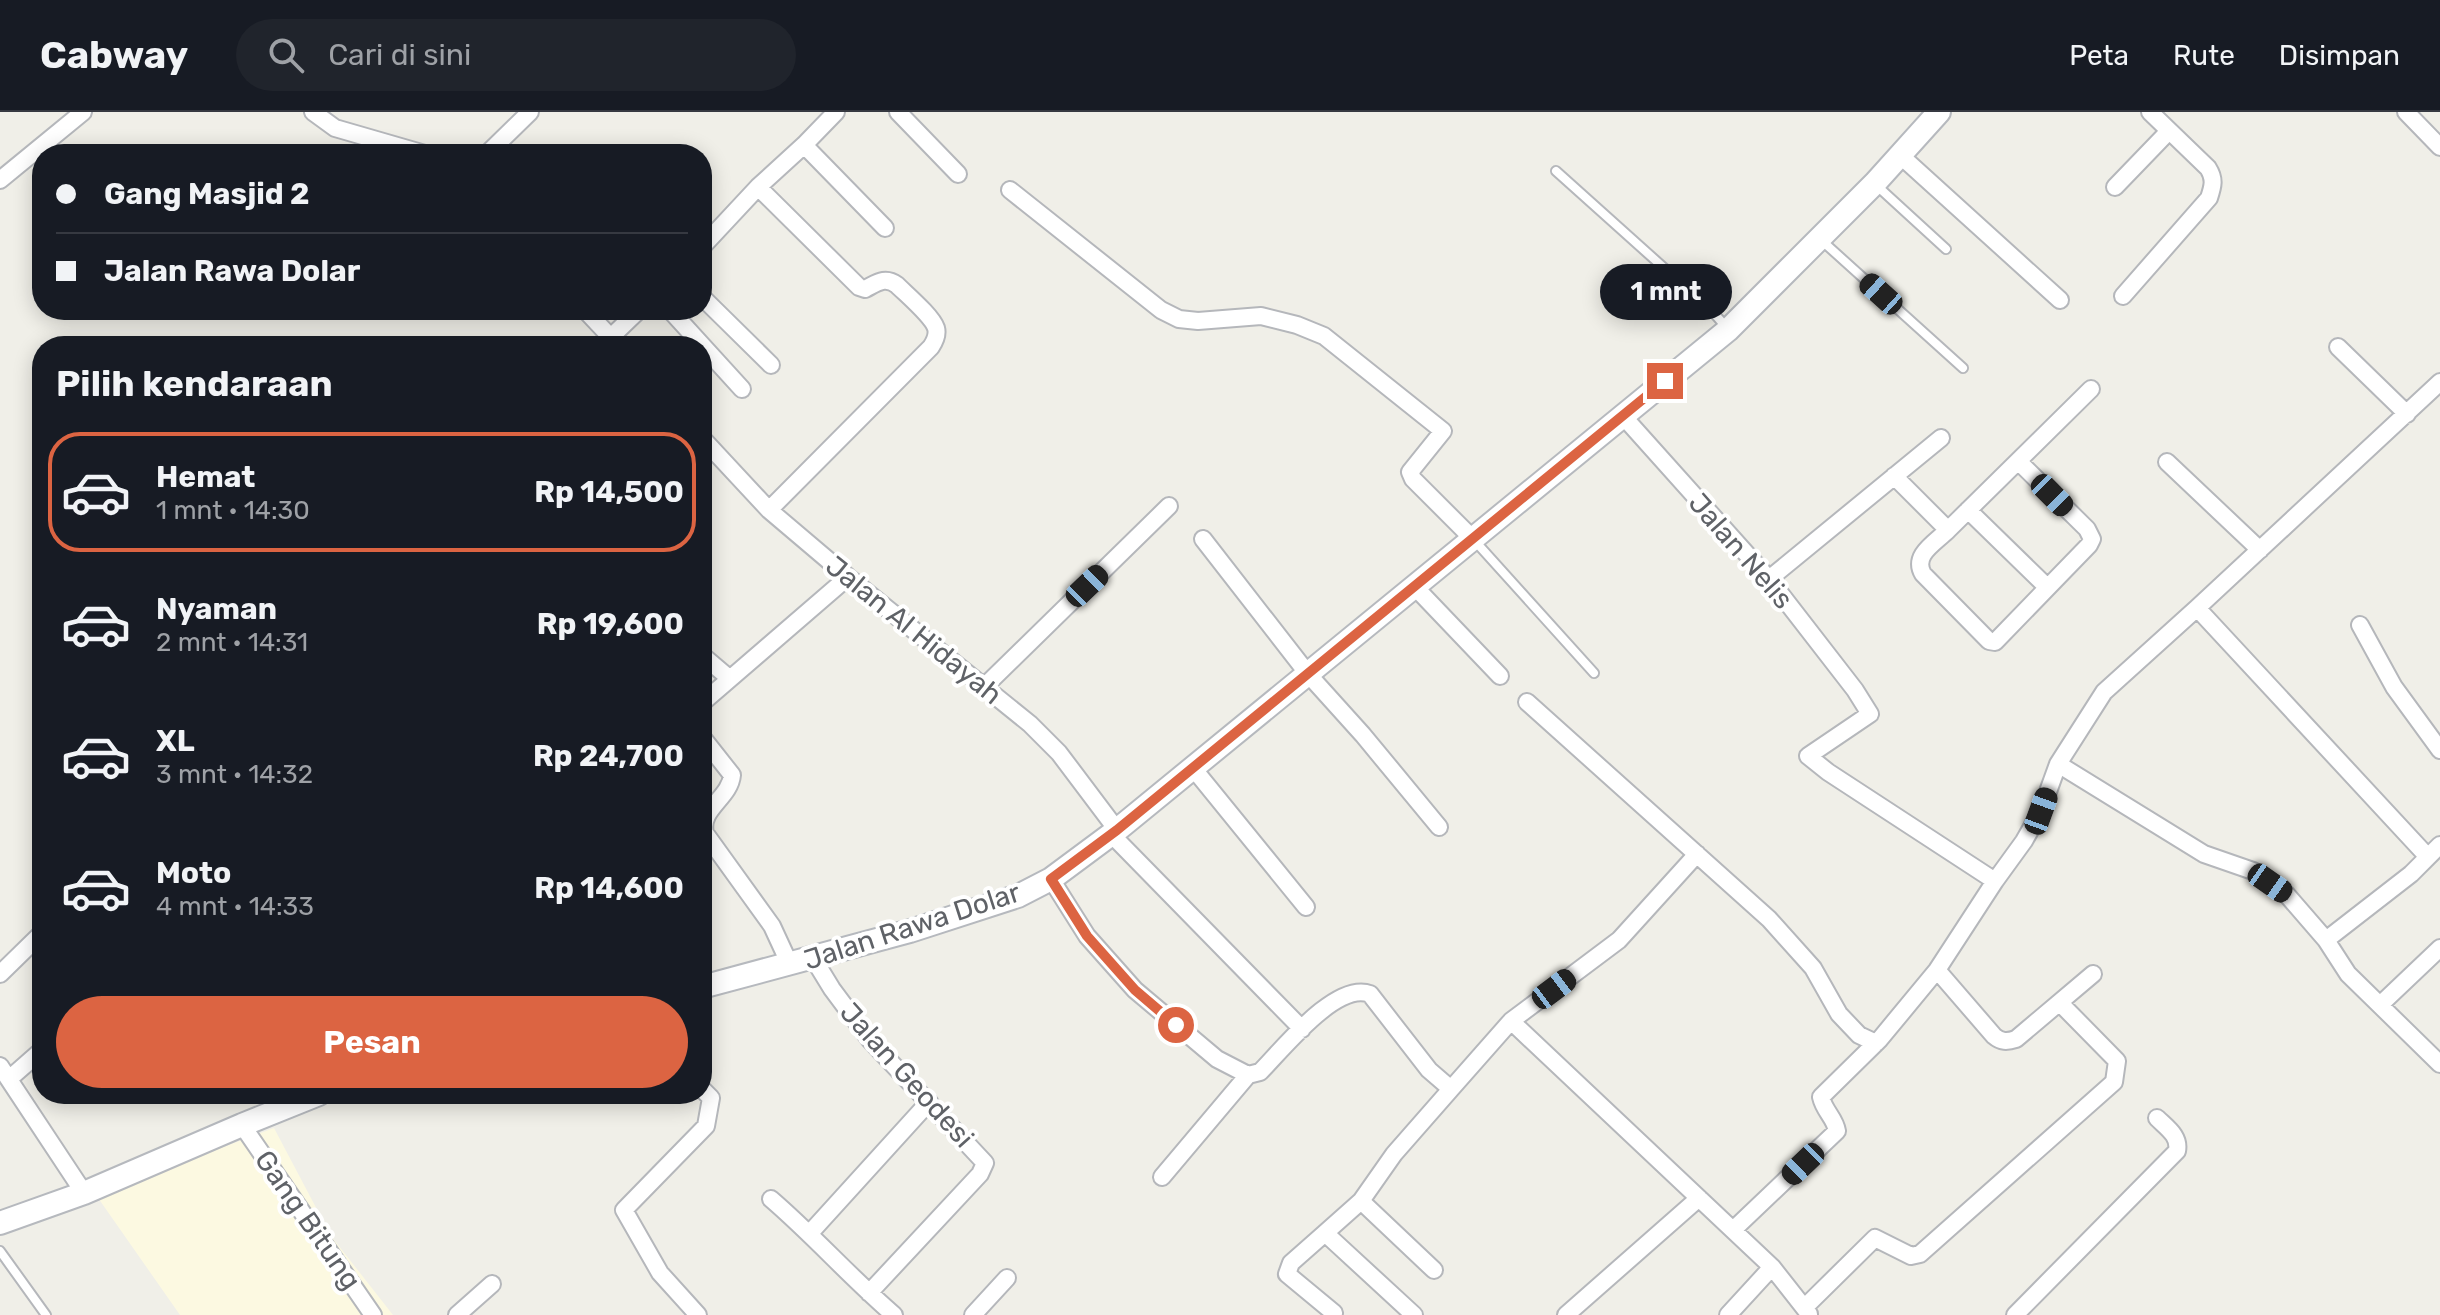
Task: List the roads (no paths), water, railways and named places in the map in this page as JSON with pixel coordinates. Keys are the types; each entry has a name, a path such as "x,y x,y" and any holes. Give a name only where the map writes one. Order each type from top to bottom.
{"street":[{"path":"43,144 82,112"},
{"path":"313,112 335,128 390,144"},
{"path":"503,144 530,112"},
{"path":"712,236 836,112"},
{"path":"898,112 958,174"},
{"name":"Jalan Rawa Dolar","path":"712,984 979,910 1018,896 1051,879 1193,768 1728,330 1875,183 1939,112"},
{"path":"2123,296 2209,198 2213,187 2213,177 2208,168 2150,112"},
{"path":"2406,112 2440,147"},
{"path":"2115,187 2169,131"},
{"path":"804,145 885,228"},
{"path":"0,180 32,153"},
{"path":"1901,156 2060,300"},
{"path":"758,187 854,283 865,289 882,280 892,282 932,321 937,336 931,347 769,510"},
{"path":"1010,190 1161,310 1179,319 1198,321 1261,316 1324,336 1443,431 1410,472 1413,479 1473,539"},
{"path":"712,307 771,365"},
{"path":"594,320 609,336"},
{"path":"679,320 694,336"},
{"path":"2338,347 2407,414"},
{"path":"712,356 742,389"},
{"path":"1733,1230 1837,1131 1821,1097 1876,1043 1937,970 2024,841 2041,811 2058,764 2104,692 2440,382"},
{"path":"2018,461 2087,529 2092,539 1995,642 1989,641 1923,574 1918,561 1922,555 2091,389"},
{"name":"Jalan Nelis","path":"1623,416 1769,579 1870,714 1808,756 1995,881"},
{"path":"1769,579 1941,438"},
{"name":"Jalan Al Hidayah","path":"712,449 769,510 1030,724 1059,753 1114,832 1302,1029"},
{"path":"2167,462 2260,550"},
{"path":"1894,476 1948,530"},
{"path":"984,687 1169,506"},
{"path":"1968,510 2047,587"},
{"path":"1203,539 1308,674 1439,827"},
{"path":"712,694 848,577"},
{"path":"1415,587 1500,676"},
{"path":"2197,608 2434,851 2411,874 2326,940"},
{"path":"2360,625 2394,687 2440,750"},
{"path":"712,664 729,678"},
{"path":"1527,702 1769,919 1813,968 1839,1014 1859,1035 1876,1043"},
{"path":"712,750 732,775 731,785 712,808"},
{"path":"2058,764 2204,854 2253,871 2287,895 2326,940 2348,974 2440,1064"},
{"path":"1193,768 1306,907"},
{"path":"712,843 772,926 790,965"},
{"path":"1334,1313 1287,1274 1291,1263 1361,1201 1394,1154 1511,1021 1619,940 1697,854"},
{"path":"1051,879 1087,936 1135,990 1217,1059 1248,1075"},
{"path":"0,974 32,948"},
{"path":"2381,1004 2440,948"},
{"name":"Jalan Geodesi","path":"813,958 870,1040 986,1166 869,1293"},
{"path":"1937,970 1994,1036 2003,1041 2016,1039 2093,974"},
{"path":"1162,1177 1248,1075 1260,1072 1321,1011 1348,993 1370,994 1429,1070 1451,1089"},
{"path":"1511,1021 1772,1267 1808,1311 1875,1238 1911,1256 1920,1254 2114,1082 2117,1061 2060,1003"},
{"path":"32,1056 4,1073 84,1193"},
{"path":"810,1233 929,1102"},
{"path":"0,1223 84,1193 294,1104"},
{"path":"690,1312 660,1273 624,1210 706,1126 710,1104"},
{"path":"2015,1315 2177,1151 2179,1143 2157,1118"},
{"name":"Gang Bitung","path":"242,1125 373,1315"},
{"path":"1566,1315 1699,1198"},
{"path":"771,1199 894,1315"},
{"path":"1361,1201 1434,1270"},
{"path":"1325,1233 1414,1315"},
{"path":"1728,1315 1772,1267"},
{"path":"973,1315 1007,1278"},
{"path":"457,1315 492,1284"}],"lane":[{"path":"1556,171 1712,311 1728,330"},
{"path":"1875,183 1946,249"},
{"path":"1819,239 1963,368"},
{"path":"1473,539 1594,673"},
{"path":"0,1251 46,1315"}]}
